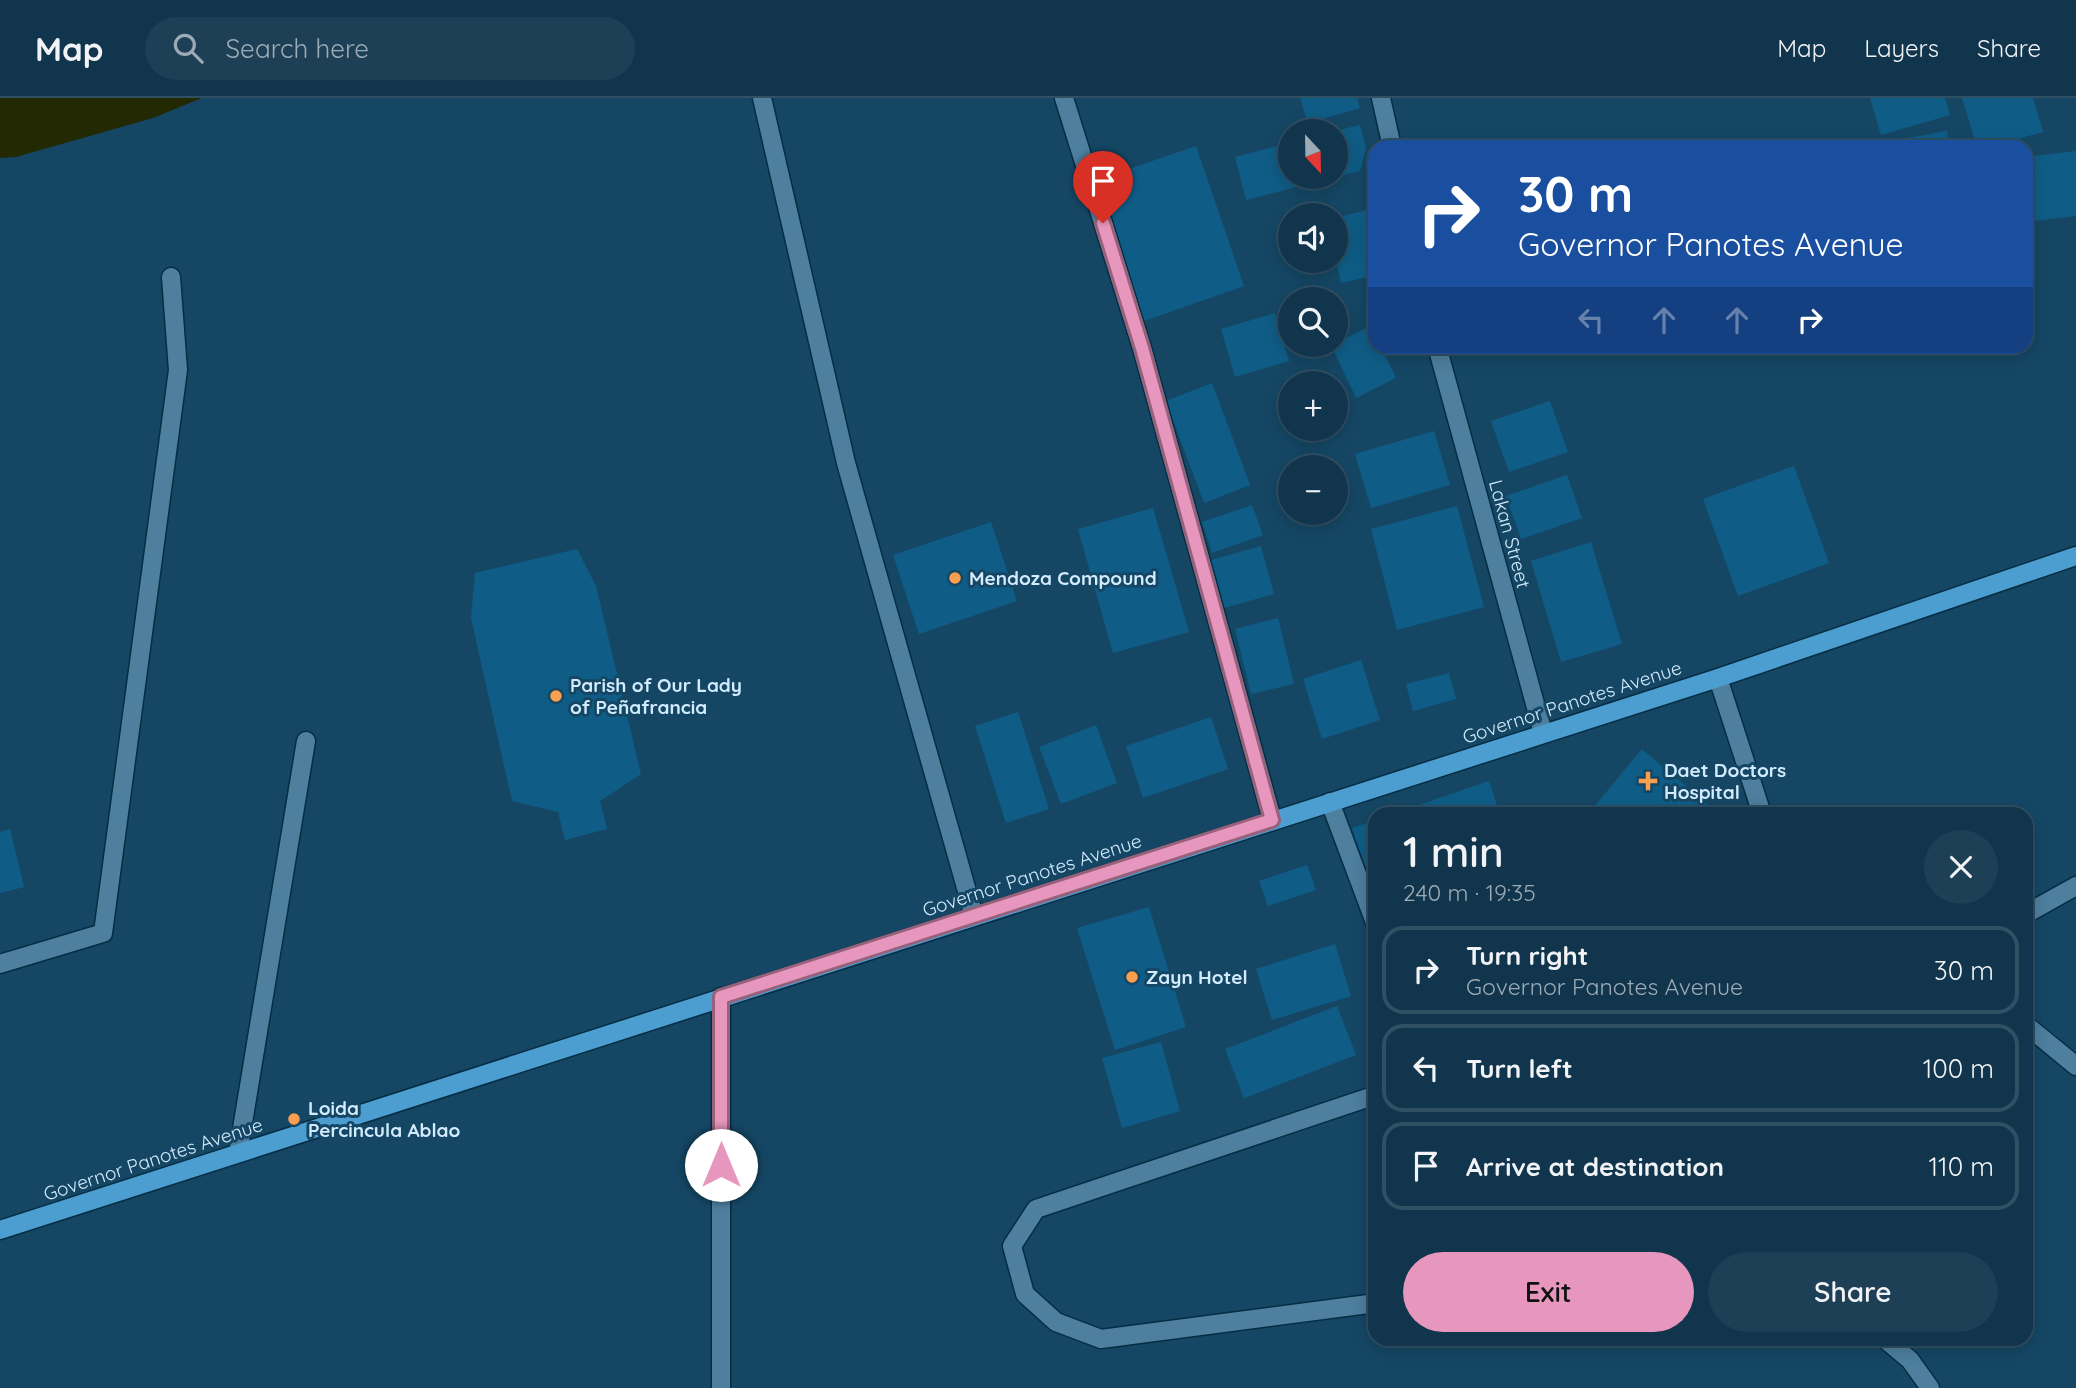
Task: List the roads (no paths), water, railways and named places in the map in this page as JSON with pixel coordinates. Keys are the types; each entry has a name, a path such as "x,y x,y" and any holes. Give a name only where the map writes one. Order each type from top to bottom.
{"main road":[{"name":"Governor Panotes Avenue","path":"0,1230 1718,678 2076,556"}],"street":[{"path":"762,98 846,463 974,916"},
{"path":"1063,98 1142,348 1272,820"},
{"path":"1381,98 1390,140"},
{"path":"0,964 103,933 178,370 171,277"},
{"name":"Lakan Street","path":"1439,354 1543,733"},
{"path":"1718,678 1760,807"},
{"path":"238,1153 306,741"},
{"path":"1329,802 1368,904"},
{"path":"2033,910 2076,886"},
{"path":"721,997 721,1388"},
{"path":"2033,1031 2076,1066"},
{"path":"1368,1098 1036,1209 1012,1246 1025,1294 1056,1322 1101,1339 1368,1304"},
{"path":"1893,1346 1910,1360 1930,1388"}],"place":[{"name":"Mendoza Compound","path":"955,578"},
{"name":"Parish of Our Lady of Peñafrancia","path":"556,696"},
{"name":"Daet Doctors Hospital","path":"1648,781"},
{"name":"Zayn Hotel","path":"1132,977"},
{"name":"Loida Percincula Ablao","path":"294,1119"}]}
